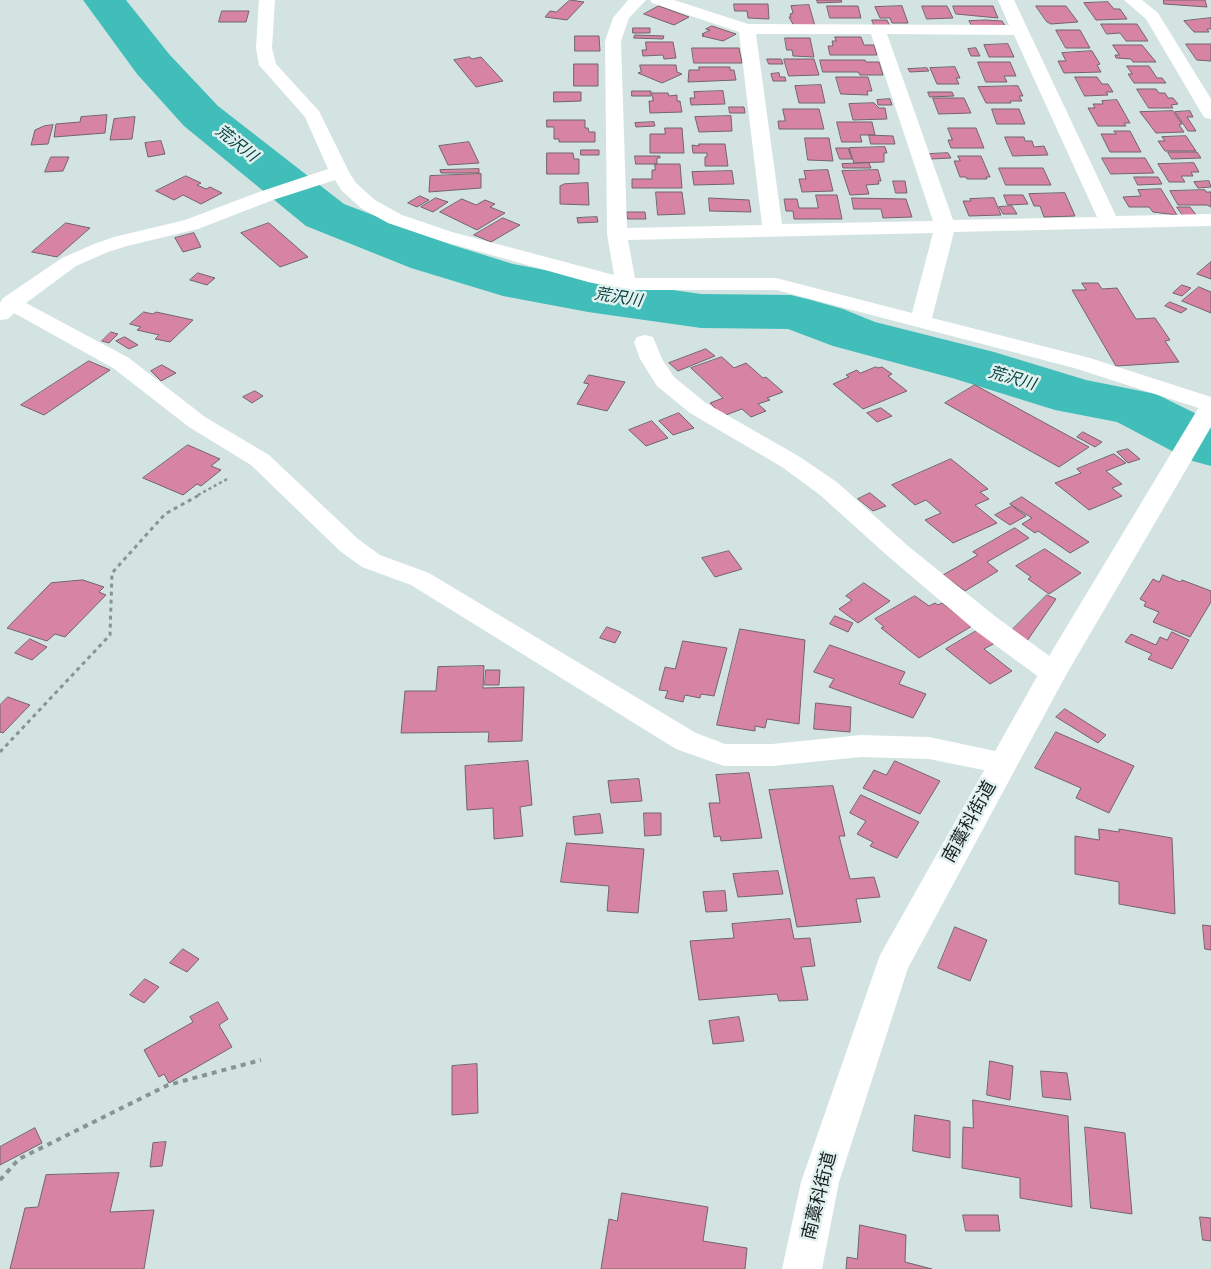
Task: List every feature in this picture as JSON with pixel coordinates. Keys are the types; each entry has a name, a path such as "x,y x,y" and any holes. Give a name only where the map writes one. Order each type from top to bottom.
{"street":[{"path":"267,0 264,48 268,65 313,115 331,175 368,204 395,219 445,236 595,278 626,284 776,284 1082,363 1211,406"},
{"path":"626,284 617,234 613,41 617,22 629,6 638,0"},
{"path":"658,0 747,29 1020,30"},
{"path":"1006,0 1109,222"},
{"path":"1132,0 1152,16 1211,114"},
{"path":"877,28 945,226 921,320"},
{"path":"747,29 773,230"},
{"path":"331,175 266,196 191,225 121,241 101,248 69,262 5,309 121,363 197,422 260,460 349,545 371,561 420,579 686,741 724,755 772,755 861,746 919,748 1002,763"},
{"path":"617,234 1211,220"},
{"path":"645,342 651,359 665,381 698,408 791,462 829,489 899,552 986,624 1053,673"},
{"name":"南藁科街道","path":"802,1269 820,1182 892,965 1053,673 1211,406"}],"path":[{"path":"0,752 31,721 110,634 112,573 118,566 165,514 260,460"},
{"path":"0,1180 19,1159 168,1085 261,1060"}],"building":[{"path":"570,0 584,2 567,20 545,17 550,11 556,12"},
{"path":"817,0 841,0 842,2 818,3"},
{"path":"1164,0 1205,0 1207,7 1164,4"},
{"path":"1108,2 1114,9 1120,9 1127,19 1096,20 1084,3"},
{"path":"734,4 768,4 769,19 748,18 747,11 735,11"},
{"path":"809,5 815,26 794,26 789,17 793,13 791,6"},
{"path":"659,6 689,17 674,25 644,14"},
{"path":"827,6 858,6 861,18 830,18"},
{"path":"902,6 908,23 892,23 890,18 880,18 875,7"},
{"path":"922,6 947,6 953,18 927,19"},
{"path":"953,6 993,6 998,18 956,14"},
{"path":"1036,6 1066,6 1078,22 1051,24 1047,22"},
{"path":"222,11 249,11 246,22 219,22"},
{"path":"1211,18 1211,29 1207,29 1209,32 1194,32 1184,21"},
{"path":"872,20 887,20 890,26 875,27"},
{"path":"969,21 1002,21 1006,27 972,26"},
{"path":"1101,24 1137,24 1148,41 1126,41 1120,33 1107,34"},
{"path":"712,26 736,34 723,41 702,36 704,35 702,34 710,30 706,29"},
{"path":"633,28 650,28 650,33 633,33"},
{"path":"1056,30 1080,30 1090,48 1066,48"},
{"path":"635,35 664,36 663,39 634,38"},
{"path":"575,36 599,36 600,51 575,51"},
{"path":"835,37 861,37 864,45 874,45 877,55 830,55 828,46 833,46 832,41 836,41"},
{"path":"785,38 810,38 814,57 793,56 792,50 787,50"},
{"path":"646,42 673,42 676,58 664,59 663,55 643,56 642,50 646,50"},
{"path":"1008,44 1014,57 989,57 984,45"},
{"path":"1186,44 1211,44 1211,61 1197,60"},
{"path":"1113,45 1142,45 1156,62 1133,62 1131,59 1116,58 1115,55 1119,55"},
{"path":"692,48 739,48 742,63 694,63"},
{"path":"976,48 980,56 971,56 968,49"},
{"path":"1092,51 1100,64 1097,65 1101,72 1064,73 1058,61 1066,61 1062,53"},
{"path":"470,57 472,59 481,57 503,81 476,87 454,60"},
{"path":"767,59 781,59 783,64 769,64"},
{"path":"784,59 814,59 819,75 789,76"},
{"path":"820,60 865,60 866,62 879,62 883,75 860,75 858,72 823,72"},
{"path":"978,62 1010,62 1016,76 1004,76 1007,82 986,82"},
{"path":"574,64 598,64 598,86 574,86"},
{"path":"640,65 676,65 677,72 682,74 662,83 638,73 641,72"},
{"path":"1127,66 1149,66 1157,78 1162,78 1166,83 1134,83 1128,74 1132,74"},
{"path":"699,67 730,67 730,70 734,70 736,80 688,82 689,70 699,70"},
{"path":"955,67 960,78 956,78 959,84 937,84 930,68"},
{"path":"927,68 929,71 910,72 908,69"},
{"path":"779,73 780,77 785,77 786,81 773,81 771,74"},
{"path":"836,77 868,77 872,91 867,91 868,95 841,94"},
{"path":"1075,77 1097,77 1102,84 1108,84 1113,92 1106,92 1108,95 1085,96"},
{"path":"821,85 825,103 799,103 795,86"},
{"path":"1018,86 1023,96 1019,96 1022,101 1010,101 1011,103 986,103 978,87"},
{"path":"1137,89 1156,89 1159,93 1165,93 1168,98 1173,98 1178,104 1171,105 1173,108 1149,108"},
{"path":"632,91 651,91 651,96 632,96"},
{"path":"723,91 725,104 691,105 690,98 695,98 694,92"},
{"path":"554,92 581,92 581,101 554,102"},
{"path":"928,92 952,92 954,96 930,97"},
{"path":"652,93 668,93 669,96 677,95 677,101 680,101 682,112 650,113 649,101 653,101"},
{"path":"933,98 964,98 971,113 939,114"},
{"path":"890,99 892,105 878,105 877,100"},
{"path":"1117,100 1130,123 1124,123 1126,126 1098,126 1088,108 1095,108 1093,104 1103,104 1102,101"},
{"path":"874,103 879,108 885,108 887,119 853,120 849,104"},
{"path":"729,107 744,107 745,113 730,113"},
{"path":"783,109 819,109 824,129 779,129 778,121 785,121"},
{"path":"992,109 1019,109 1025,124 997,124"},
{"path":"1173,111 1182,124 1179,125 1184,132 1156,133 1140,112"},
{"path":"1190,111 1193,117 1187,117 1196,131 1188,131 1175,112"},
{"path":"107,115 105,133 54,137 56,124 80,122 81,117"},
{"path":"731,116 732,131 699,132 695,117"},
{"path":"135,117 132,139 110,140 114,119"},
{"path":"547,120 585,120 585,128 588,128 589,132 595,132 595,142 559,142 559,139 554,139 554,127 547,127"},
{"path":"654,122 655,126 636,127 635,123"},
{"path":"837,122 872,122 875,135 860,135 862,142 842,142"},
{"path":"53,125 48,144 31,145 35,130"},
{"path":"665,128 682,128 684,153 650,153 650,134 665,134"},
{"path":"948,128 976,128 984,148 951,148 948,140 952,140"},
{"path":"1114,131 1130,131 1141,152 1110,152 1101,134 1116,134"},
{"path":"869,135 893,136 895,144 871,144"},
{"path":"1186,136 1196,151 1165,151 1158,141 1165,141 1162,137"},
{"path":"1005,137 1024,137 1025,141 1032,141 1034,147 1044,146 1048,155 1013,156"},
{"path":"805,138 829,138 833,161 808,160"},
{"path":"161,141 165,154 148,157 145,143"},
{"path":"469,142 479,163 448,165 439,146"},
{"path":"699,144 725,144 728,166 705,166 707,153 693,153 692,145 699,146"},
{"path":"885,147 887,153 884,153 884,162 854,163 849,148"},
{"path":"836,148 848,148 852,159 840,159"},
{"path":"581,150 599,150 599,155 581,155"},
{"path":"1168,152 1197,152 1201,158 1172,159"},
{"path":"547,153 573,153 574,159 579,159 579,174 547,174"},
{"path":"948,153 951,158 931,159 929,154"},
{"path":"635,156 660,156 660,158 657,158 657,164 636,164"},
{"path":"958,156 981,156 990,177 986,177 987,179 967,179 966,177 960,177 954,161 960,161"},
{"path":"51,157 69,157 63,171 45,172"},
{"path":"1102,158 1145,158 1154,173 1111,174"},
{"path":"869,163 871,168 843,168 842,164"},
{"path":"1194,163 1199,172 1191,172 1193,176 1181,176 1185,182 1169,182 1158,164"},
{"path":"655,164 680,164 682,188 632,188 632,179 652,179 652,170 655,170"},
{"path":"999,168 1043,168 1051,185 1006,185"},
{"path":"479,169 479,173 441,173 440,170"},
{"path":"828,170 833,191 802,192 799,179 806,179 804,171"},
{"path":"878,170 881,181 878,181 879,184 866,185 869,194 850,195 842,171"},
{"path":"732,171 734,184 694,185 692,172"},
{"path":"481,174 481,188 429,192 430,176"},
{"path":"186,176 201,183 197,185 206,189 210,187 222,193 201,204 183,195 174,200 156,191"},
{"path":"1134,177 1158,177 1162,184 1138,185"},
{"path":"893,181 905,181 907,193 896,193"},
{"path":"1209,181 1211,187 1198,188 1194,182"},
{"path":"588,183 589,205 560,204 560,186 564,184"},
{"path":"1161,189 1177,215 1153,212 1149,207 1129,207 1123,197 1141,196 1138,190"},
{"path":"1205,190 1206,192 1211,192 1211,207 1207,205 1178,205 1170,191"},
{"path":"656,192 682,192 685,214 658,215"},
{"path":"1065,193 1075,216 1044,217 1040,206 1034,206 1029,194"},
{"path":"816,195 837,195 842,219 794,219 793,211 786,211 784,199 797,199 799,208 818,208"},
{"path":"1004,195 1023,195 1028,204 1008,205"},
{"path":"420,196 429,200 417,207 408,203"},
{"path":"436,198 448,202 433,212 421,207"},
{"path":"709,198 749,200 751,212 710,211"},
{"path":"852,198 906,199 912,217 883,218 881,209 854,209"},
{"path":"994,198 1001,215 969,216 963,201 971,201 970,199"},
{"path":"462,199 476,205 485,200 495,204 490,207 505,213 477,230 440,212"},
{"path":"1012,206 1017,214 1003,214 999,207"},
{"path":"1177,207 1190,207 1197,216 1184,217"},
{"path":"627,212 645,212 646,219 628,219"},
{"path":"597,217 598,222 578,223 577,218"},
{"path":"503,218 520,225 491,242 474,235"},
{"path":"66,223 90,228 57,257 32,252"},
{"path":"269,223 308,257 280,267 241,233"},
{"path":"194,233 201,247 183,252 175,238"},
{"path":"1211,262 1211,279 1197,274"},
{"path":"198,273 215,278 207,285 190,280"},
{"path":"1082,283 1098,283 1102,289 1117,288 1136,319 1155,318 1170,340 1165,341 1179,362 1116,366 1072,290 1086,290"},
{"path":"1182,285 1191,288 1182,296 1173,293"},
{"path":"1199,287 1211,292 1211,313 1182,301"},
{"path":"1170,302 1187,309 1181,313 1165,306"},
{"path":"144,312 153,314 156,312 193,320 170,342 155,339 159,335 137,330 141,327 130,324"},
{"path":"111,332 118,334 109,343 102,341"},
{"path":"125,337 138,345 129,349 116,341"},
{"path":"706,349 715,356 678,371 669,363"},
{"path":"722,357 734,368 746,363 783,392 767,398 770,400 758,404 766,411 751,417 742,409 723,416 710,403 723,398 691,368"},
{"path":"89,361 110,370 44,415 21,405"},
{"path":"162,365 176,373 161,381 151,371"},
{"path":"876,367 882,367 892,374 888,376 907,391 863,409 833,384 849,377 846,375 857,370 860,373"},
{"path":"589,375 625,382 607,411 577,404 589,384 584,383"},
{"path":"975,385 1089,447 1059,467 945,403"},
{"path":"255,391 263,396 252,403 243,397"},
{"path":"881,408 892,416 877,422 867,413"},
{"path":"679,413 694,428 673,435 659,421"},
{"path":"652,421 668,438 646,446 629,430"},
{"path":"1083,432 1102,442 1095,447 1077,437"},
{"path":"188,445 220,459 211,466 221,470 201,486 197,484 183,495 143,478"},
{"path":"1128,449 1140,459 1128,463 1117,452"},
{"path":"1114,454 1126,463 1106,471 1122,484 1112,488 1122,496 1089,510 1055,483 1081,473 1077,469"},
{"path":"951,459 988,489 980,492 989,499 975,505 997,523 953,543 925,520 941,513 926,500 915,505 892,485"},
{"path":"870,493 886,506 873,511 858,499"},
{"path":"1022,497 1089,542 1070,553 1038,531 1035,533 1022,524 1032,518 1010,504"},
{"path":"1012,506 1026,516 1010,525 995,515"},
{"path":"1015,528 1029,538 987,562 998,571 965,591 943,575 978,555 973,552"},
{"path":"1045,549 1081,573 1049,594 1028,579 1031,577 1016,566"},
{"path":"729,551 742,569 715,577 702,558"},
{"path":"1163,575 1211,591 1211,602 1190,637 1153,622 1159,612 1144,606 1146,602 1140,599 1153,579 1159,582"},
{"path":"83,580 104,587 99,592 106,595 65,637 55,634 47,641 7,628 51,583"},
{"path":"864,583 890,601 858,623 839,609 852,600 846,596"},
{"path":"1047,595 1056,599 1027,641 1010,632"},
{"path":"915,596 929,606 935,603 938,605 942,603 972,626 919,658 881,628 884,627 875,619"},
{"path":"835,616 853,623 848,632 830,624"},
{"path":"607,627 621,632 615,643 600,638"},
{"path":"740,629 805,640 799,724 767,719 765,728 755,726 755,731 717,725"},
{"path":"978,630 995,643 984,649 1012,671 990,684 946,649"},
{"path":"1172,632 1189,640 1172,669 1148,659 1152,654 1125,642 1131,634 1156,645 1160,637 1167,640"},
{"path":"30,639 47,647 32,660 15,653"},
{"path":"683,641 727,648 714,696 701,694 700,698 685,695 683,702 665,698 668,691 659,690 665,667 675,669"},
{"path":"830,645 905,672 899,684 926,694 913,718 829,687 834,679 814,672"},
{"path":"484,666 483,688 524,687 522,741 488,742 489,732 401,733 405,691 436,691 438,667"},
{"path":"486,670 500,670 499,685 485,685"},
{"path":"8,697 30,705 3,733 0,732 0,705"},
{"path":"816,703 851,707 850,732 814,729"},
{"path":"1065,709 1106,735 1098,743 1056,717"},
{"path":"1056,732 1134,766 1109,813 1076,798 1081,788 1035,768"},
{"path":"528,761 532,805 520,807 523,836 494,839 493,808 467,810 465,766"},
{"path":"895,761 940,781 920,814 863,788 874,770 886,775"},
{"path":"749,773 762,838 721,841 720,836 714,837 709,803 720,803 716,775"},
{"path":"639,779 642,801 611,803 608,781"},
{"path":"833,786 845,836 839,836 850,879 874,877 880,897 856,899 861,922 797,927 769,790"},
{"path":"861,795 919,822 897,858 870,846 873,842 857,834 866,821 850,813"},
{"path":"644,813 661,813 661,835 645,836"},
{"path":"600,814 603,833 575,835 573,817"},
{"path":"1099,829 1119,832 1119,829 1172,838 1175,914 1119,904 1119,882 1075,874 1075,836 1099,840"},
{"path":"567,843 644,849 638,913 607,911 609,886 561,882"},
{"path":"778,871 783,894 738,897 733,874"},
{"path":"725,891 727,911 706,912 703,892"},
{"path":"790,919 794,939 810,938 815,966 801,967 808,1000 779,1001 777,994 699,1000 690,941 734,938 732,924"},
{"path":"1203,925 1211,926 1211,950 1205,949"},
{"path":"955,927 987,940 970,981 938,968"},
{"path":"183,949 199,959 187,972 170,963"},
{"path":"145,979 159,987 144,1003 130,995"},
{"path":"218,1002 228,1019 219,1025 232,1047 169,1083 164,1074 159,1077 144,1050 193,1022 190,1017"},
{"path":"739,1017 744,1041 713,1044 709,1021"},
{"path":"990,1061 1013,1066 1010,1100 987,1095"},
{"path":"477,1064 478,1113 452,1115 452,1066"},
{"path":"1041,1071 1067,1073 1071,1100 1043,1097"},
{"path":"973,1100 1068,1116 1072,1207 1020,1198 1020,1178 962,1168 963,1127 973,1128"},
{"path":"915,1115 950,1121 950,1158 913,1151"},
{"path":"1085,1127 1125,1133 1132,1214 1091,1208"},
{"path":"35,1128 42,1143 0,1165 0,1147"},
{"path":"166,1142 162,1166 150,1167 153,1143"},
{"path":"119,1173 110,1212 154,1210 144,1269 10,1269 25,1208 38,1207 46,1175"},
{"path":"622,1193 708,1207 703,1241 747,1248 745,1269 601,1269 609,1219 617,1221"},
{"path":"963,1215 998,1215 1000,1231 966,1231"},
{"path":"1200,1217 1211,1218 1211,1241 1203,1240"},
{"path":"860,1225 906,1235 905,1262 932,1269 846,1269 847,1257 857,1259"}],"waterway":[{"name":"荒沢川","path":"104,0 153,64 201,116 325,215 430,256 503,279 588,295 701,311 791,312 823,321 854,334 973,365 1077,397 1134,407 1211,446"}]}
